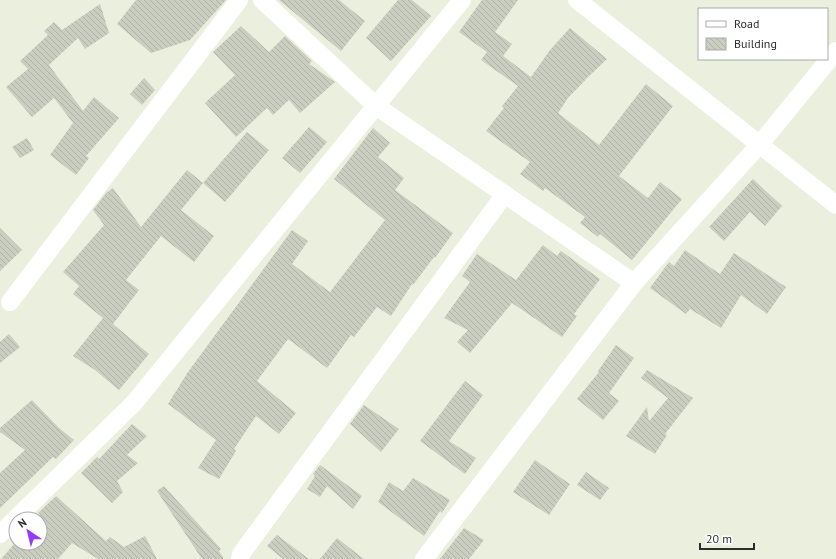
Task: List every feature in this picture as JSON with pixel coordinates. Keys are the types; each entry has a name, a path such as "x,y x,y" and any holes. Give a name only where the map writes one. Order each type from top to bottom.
{"street":[{"path":"10,302 239,0"},
{"path":"262,0 376,106 634,283"},
{"path":"0,534 134,403 462,0"},
{"path":"577,0 836,205"},
{"path":"424,559 634,283 760,144 836,51"},
{"path":"240,559 241,554 505,194"}],"building":[{"path":"136,0 226,0 190,40 151,53 117,24"},
{"path":"279,0 339,0 365,21 341,51"},
{"path":"398,0 412,0 431,16 391,61 366,38"},
{"path":"482,0 518,0 495,32 512,44 503,56 531,77 550,50 570,28 607,59 568,98 558,113 599,145 646,84 673,106 619,176 648,198 660,182 682,199 632,260 600,234 598,237 580,223 585,217 545,188 543,191 520,174 530,162 486,131 504,108 502,106 518,86 481,60 487,52 459,32"},
{"path":"100,4 109,33 85,49 78,38 49,65 83,111 94,97 119,118 86,156 89,158 76,175 50,155 73,123 54,98 32,117 6,87 28,69 20,61 48,35 44,31 54,22 62,30"},
{"path":"241,26 269,52 285,36 312,61 309,64 335,82 300,113 289,100 273,115 267,108 236,137 205,103 235,75 213,52"},
{"path":"144,78 155,90 142,105 130,94"},
{"path":"309,127 327,142 300,173 282,158"},
{"path":"373,128 390,143 378,157 404,178 395,190 453,233 435,258 434,257 413,285 412,284 391,316 377,307 354,337 351,335 327,368 288,339 257,381 296,413 279,434 256,416 234,449 236,451 219,479 198,468 216,440 168,404 188,372 292,230 308,241 292,264 330,292 385,220 334,179"},
{"path":"247,132 269,150 225,202 203,183"},
{"path":"27,138 34,150 20,158 12,147"},
{"path":"187,170 203,183 181,210 214,236 194,262 161,236 126,280 139,290 113,324 149,354 119,390 95,370 73,356 103,318 73,294 79,286 63,272 104,225 93,210 106,193 113,188 141,227"},
{"path":"753,179 782,206 765,226 750,212 724,241 709,227"},
{"path":"0,228 22,250 0,271"},
{"path":"543,245 557,256 561,251 600,279 574,314 577,316 562,337 512,303 470,353 457,342 468,330 444,318 470,282 462,276 477,254 516,280"},
{"path":"685,250 720,274 734,253 786,287 767,314 741,295 721,328 690,309 686,314 650,288 669,262 674,266"},
{"path":"9,334 20,347 0,363 0,342"},
{"path":"616,345 634,358 609,393 619,401 603,420 577,399 599,372 598,371"},
{"path":"647,370 693,398 665,434 667,435 655,454 626,436 647,407 649,421 668,398 641,378"},
{"path":"465,381 483,395 449,441 476,458 465,474 420,441"},
{"path":"32,400 59,428 74,440 56,459 53,457 0,508 0,473 25,450 0,432 0,428"},
{"path":"364,405 399,429 381,452 350,424"},
{"path":"132,424 147,436 127,455 138,463 117,481 123,492 112,503 81,473 97,457 99,459"},
{"path":"535,460 570,484 549,515 513,492"},
{"path":"320,465 362,496 353,509 327,486 320,497 307,489 315,476 313,474"},
{"path":"586,472 609,488 600,500 577,485"},
{"path":"413,478 450,500 442,513 440,511 424,536 378,502 389,482 403,491"},
{"path":"164,486 221,549 219,551 224,559 202,559 157,491"},
{"path":"56,496 106,541 110,537 124,547 145,536 157,559 98,559 72,543 58,559 1,559 8,551 48,551 48,511 40,511"},
{"path":"464,528 484,540 469,559 440,559"},
{"path":"277,535 309,559 283,559 267,546"},
{"path":"337,538 364,559 320,559"}]}
